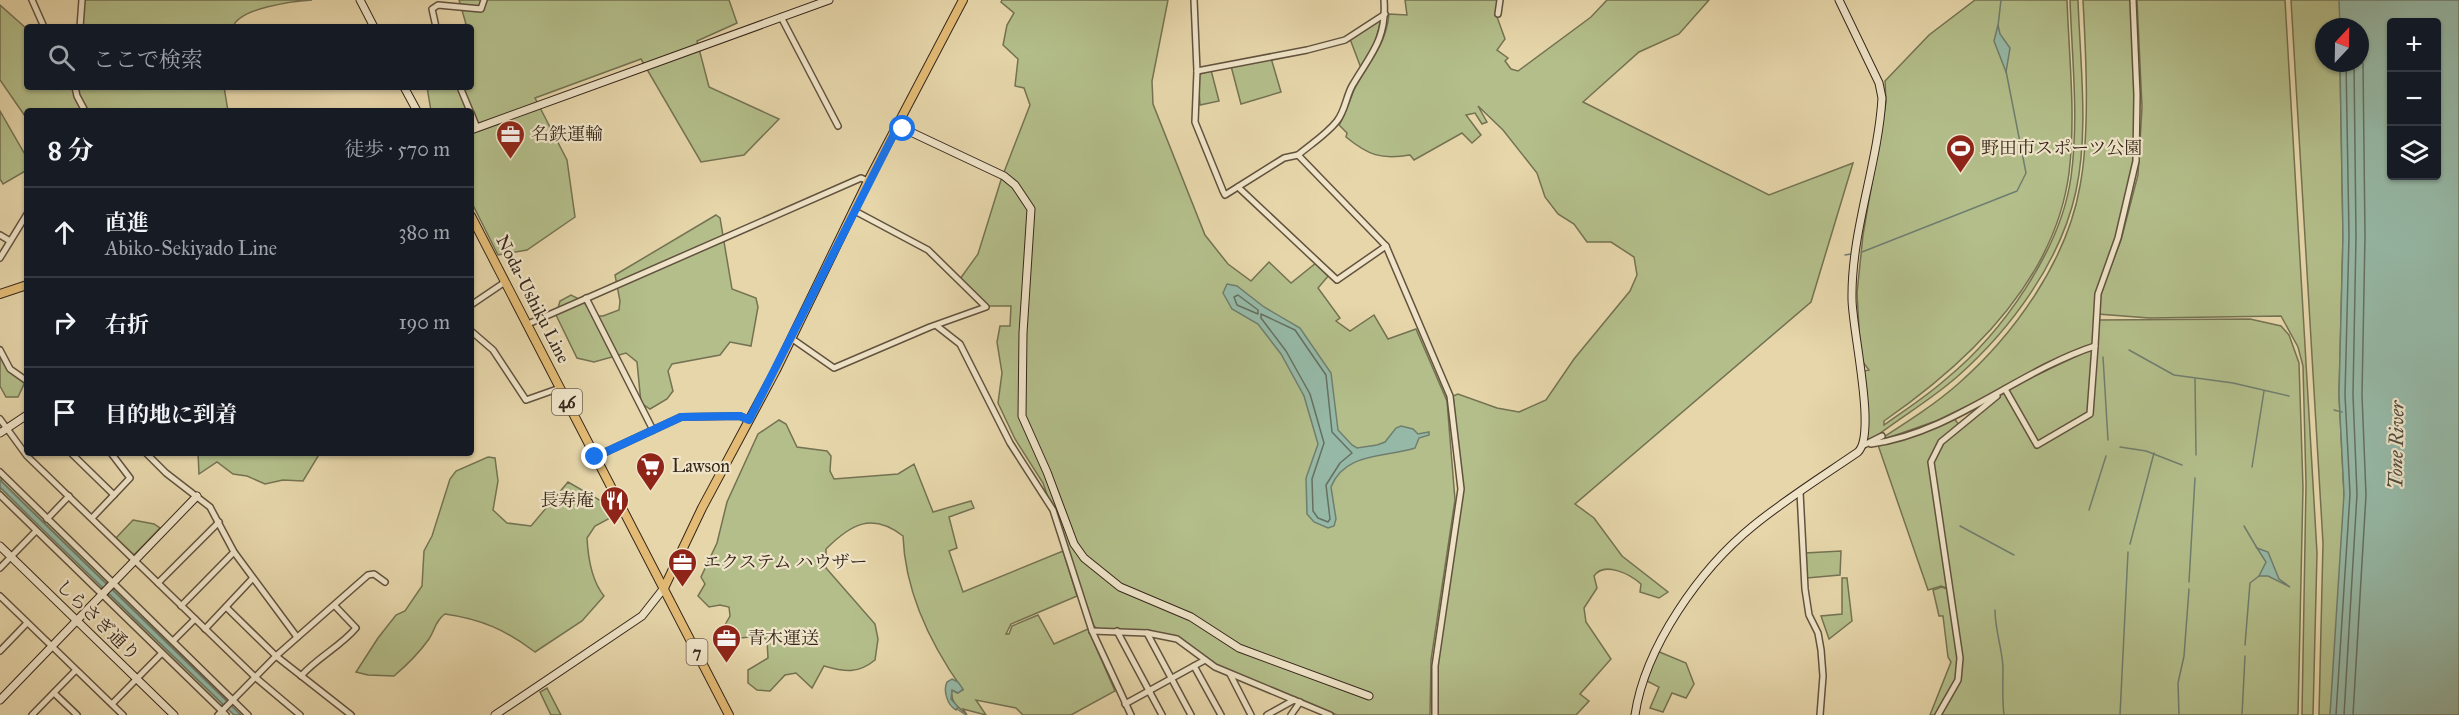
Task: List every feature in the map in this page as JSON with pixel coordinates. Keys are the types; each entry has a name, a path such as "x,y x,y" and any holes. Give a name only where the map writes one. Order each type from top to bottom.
{"main road":[{"path":"664,588 853,210 963,0"},
{"name":"Noda-Ushiku Line","path":"474,222 664,588"},
{"path":"0,294 24,286"},
{"name":"7","path":"664,588 729,715"}],"street":[{"path":"32,0 43,24"},
{"path":"80,24 82,0"},
{"path":"360,0 372,24"},
{"path":"435,24 432,9 438,5 481,9 484,0"},
{"path":"474,129 829,0"},
{"path":"1194,0 1197,71 1195,122 1225,195 1284,158 1298,155 1341,115 1352,86 1372,58 1383,29 1384,0"},
{"path":"1498,14 1500,0"},
{"path":"1839,0 1879,83 1882,98 1857,248 1852,298 1867,444"},
{"path":"2005,389 2037,445 2090,414 2098,294 2118,238 2136,161 2137,95 2133,0"},
{"path":"1197,71 1307,50 1345,40 1385,14"},
{"path":"781,17 838,126"},
{"path":"75,90 84,108"},
{"path":"406,90 415,108"},
{"path":"461,90 469,108"},
{"path":"898,126 1004,176 1023,196 1030,209 1023,333 1022,416 1047,472 1074,544 1084,558 1120,587 1191,617 1228,643 1369,696"},
{"path":"1298,155 1386,246 1450,396 1461,489 1435,666 1435,715"},
{"path":"528,324 861,178 868,181"},
{"path":"1238,187 1337,280 1386,246"},
{"path":"791,338 834,368 986,307 928,250 853,210"},
{"path":"0,258 24,219"},
{"path":"0,235 10,241"},
{"path":"474,302 505,282"},
{"path":"586,298 654,430"},
{"path":"937,326 960,344 1010,443 1053,510 1092,631 1131,715"},
{"path":"474,334 493,350 526,400 560,388"},
{"path":"1867,444 1904,435 1952,415 2057,362 2096,346"},
{"path":"0,350 10,369 24,379"},
{"path":"1938,715 1958,680 1960,658 1931,468 1937,447 2005,389"},
{"path":"1952,415 1960,427"},
{"path":"595,457 681,417 740,416 749,420"},
{"path":"3,431 24,417"},
{"path":"0,419 3,431 24,450"},
{"path":"1635,715 1651,655 1712,566 1752,526 1867,444 1882,436"},
{"path":"31,456 181,606 255,677 300,715"},
{"path":"74,456 114,495"},
{"path":"92,518 130,478 113,456"},
{"path":"149,456 160,469 210,507 234,552 252,579 297,637"},
{"path":"0,472 248,715"},
{"path":"1800,492 1805,589 1809,615 1818,633 1821,650 1823,676 1820,715"},
{"path":"0,495 162,652 222,714 276,656 335,606 368,574 374,574 385,582"},
{"path":"47,519 69,496"},
{"path":"0,700 197,496"},
{"path":"158,583 219,522"},
{"path":"0,568 36,531"},
{"name":"しらさぎ通り","path":"0,546 174,715"},
{"path":"181,606 234,552"},
{"path":"205,629 252,579"},
{"path":"495,715 642,616 664,588"},
{"path":"0,596 123,715"},
{"path":"301,676 317,659 348,638 356,628 335,606"},
{"path":"226,607 276,656 351,715"},
{"path":"173,641 195,619"},
{"path":"0,651 27,623"},
{"path":"1092,631 1147,633 1177,639 1205,660 1230,674 1330,715"},
{"path":"1117,631 1162,715"},
{"path":"1147,633 1191,715"},
{"path":"0,640 6,645"},
{"path":"112,704 162,652"},
{"path":"1125,704 1205,660"},
{"path":"1194,666 1221,715"},
{"path":"32,715 75,670"},
{"path":"1230,674 1251,715"},
{"path":"54,693 77,715"},
{"path":"1267,715 1297,701"},
{"path":"1291,715 1297,701"}],"green space":[{"path":"83,0 312,0 256,10 237,20 235,24 81,24"},
{"path":"459,0 729,0 737,23 697,41 709,87 779,119 744,155 701,162 641,59 535,98 567,160 575,217 527,250 498,255 474,207 474,108 430,108 428,90 474,90 474,24 466,24"},
{"path":"1002,0 1168,0 1152,81 1153,104 1205,235 1228,264 1251,281 1269,262 1291,283 1316,263 1329,275 1318,288 1340,318 1336,321 1350,331 1374,315 1388,339 1416,329 1447,401 1455,500 1431,660 1430,715 1337,715 1217,666 1177,637 1098,629 1094,626 1043,483 1015,439 998,403 1002,373 997,342 1000,326 1010,326 1011,306 989,306 960,279 978,254 1001,180 1030,105 1024,88 1015,86 1018,59 1003,45 1007,25 1014,13 1001,2"},
{"path":"1405,0 1498,0 1497,17 1505,39 1497,50 1508,58 1505,61 1511,69 1518,71 1591,17 1607,0 1709,0 1679,34 1639,52 1583,102 1769,195 1853,163 1811,302 1575,504 1594,518 1622,556 1668,592 1659,598 1640,592 1641,584 1630,576 1610,569 1598,572 1594,576 1597,588 1584,608 1586,622 1611,659 1580,694 1589,701 1576,715 1437,715 1437,667 1463,494 1453,396 1458,394 1497,408 1519,412 1546,400 1574,359 1630,291 1637,275 1634,257 1611,242 1587,242 1574,224 1558,214 1545,197 1537,173 1503,130 1478,106 1487,122 1482,124 1475,113 1466,115 1481,135 1472,143 1462,133 1414,160 1410,155 1391,157 1375,155 1346,137 1347,133 1339,125 1354,90 1380,45 1389,14 1407,15"},
{"name":"野田市スポーツ公園","path":"1975,0 2067,0 2072,108 2069,173 2060,212 2046,249 2026,283 2003,315 1946,373 1884,421 1884,425 1939,385 1988,338 2026,288 2055,233 2065,205 2073,155 2074,89 2070,0 2078,0 2083,96 2082,144 2076,191 2059,243 2046,268 2015,315 1997,337 1948,385 1870,441 1867,438 1864,371 1869,370 1862,361 1857,293 1863,235 1886,102 1885,81 1929,35"},
{"path":"2083,0 2132,0 2136,94 2133,168 2116,238 2100,282 2093,345 1936,421 1876,442 1939,400 1999,343 2035,295 2063,242 2080,186 2085,142"},
{"path":"2137,0 2285,0 2317,553 2313,715 2302,715 2306,484 2303,366 2298,347 2281,316 2149,318 2098,314 2101,292 2121,240 2138,175 2142,107"},
{"path":"2291,0 2340,0 2340,18 2315,18 2315,72 2340,72 2343,236 2339,395 2344,494 2343,715 2319,715 2323,543"},
{"path":"0,5 24,26 24,90 224,90 228,108 24,108 24,115 0,80"},
{"path":"1382,17 1375,42 1361,68 1350,39"},
{"path":"1271,58 1281,92 1241,104 1231,66"},
{"path":"1211,70 1219,101 1200,105 1198,75"},
{"path":"0,111 24,153 24,172 3,184 0,179"},
{"path":"716,215 720,218 732,289 756,298 758,307 751,346 730,342 720,355 672,364 668,371 673,391 667,399 650,409 641,403 637,362 626,353 594,362 577,358 556,315 560,301 571,295 583,301 594,316 603,316 619,310 620,301 615,275"},
{"path":"2250,319 2281,326 2289,335 2299,363 2303,488 2298,715 1940,715 1962,669 1933,462 1940,446 2003,392 2006,393 2036,447 2091,416 2098,320"},
{"path":"2094,350 2089,413 2037,442 2007,389"},
{"path":"0,355 7,367 24,381 24,384 18,397 6,397 0,386"},
{"path":"1954,418 1959,425 1939,441 1929,462 1947,588 1941,586 1928,590 1878,445"},
{"path":"779,420 786,424 797,447 827,451 831,456 830,471 834,479 898,474 914,464 933,512 971,501 974,508 949,517 957,548 949,551 963,592 1063,551 1077,596 1011,624 1006,634 1009,634 1012,626 1038,615 1054,644 1088,629 1115,691 1071,715 1023,715 1016,708 976,700 986,715 963,709 967,715 954,702 952,695 952,690 957,693 963,690 940,655 914,597 903,536 881,524 872,523 853,528 835,540 826,549 826,568 875,624 878,639 875,660 857,670 838,670 824,666 812,688 796,673 785,675 770,691 757,690 748,683 748,670 768,658 767,640 762,636 728,639 721,632 730,616 729,607 720,605 709,607 698,596 705,584 701,577 717,543 727,502 758,434"},
{"path":"198,456 318,456 303,481 283,480 265,484 247,476 233,474 217,462 199,474"},
{"path":"488,457 495,458 498,481 493,510 507,523 531,526 568,482 603,502 612,517 595,526 587,538 591,569 604,596 582,621 535,652 514,637 493,627 445,614 421,649 394,676 356,672 378,638 396,615 405,611 422,586 424,551 432,536 450,479 456,471"},
{"path":"0,475 109,581 107,584 2,482"},
{"path":"0,487 103,587 100,590 0,493"},
{"path":"133,520 154,524 160,528 134,555 116,538"},
{"path":"1841,551 1840,575 1807,578 1805,553"},
{"path":"1842,578 1847,578 1852,621 1829,639 1821,616 1842,614"},
{"path":"115,587 229,698 227,700 113,590"},
{"path":"1942,587 1947,589 1958,656 1956,679 1937,715 1930,715 1951,662 1948,657 1943,616 1939,616 1933,590"},
{"path":"109,594 223,704 220,707 106,597"},
{"path":"1657,651 1686,663 1694,684 1686,698 1672,693 1663,712 1650,708 1659,687 1647,681"},
{"path":"547,688 561,715 551,715 540,692"}],"water":[{"name":"Tone River","path":"2339,0 2459,0 2459,715 2330,715 2344,494 2339,395 2343,236 2340,72 2369,72 2369,18 2340,18"},
{"path":"1998,25 2000,34 2010,48 2006,72 1994,41"},
{"path":"1227,284 1237,286 1264,307 1300,328 1331,373 1338,430 1352,445 1357,448 1385,442 1396,428 1401,426 1413,429 1418,434 1429,432 1429,435 1419,438 1415,448 1367,458 1346,468 1337,476 1331,487 1336,519 1334,526 1328,528 1314,522 1307,514 1306,478 1318,444 1304,396 1281,354 1258,324 1232,309 1223,293"},
{"path":"0,480 241,715 234,715 32,519 0,487"},
{"path":"2257,548 2268,552 2279,579 2290,587 2268,576 2259,576 2266,562"},
{"path":"952,679 958,682 963,689 958,693 952,690 951,699 958,707 956,710 950,705 946,693 947,682"}],"waterway":[{"path":"1998,26 2001,0"},
{"path":"1862,252 2017,191 2026,173 2006,71"},
{"path":"1845,255 1851,254"},
{"path":"2129,350 2174,375 2233,383 2289,396"},
{"path":"2103,357 2108,440"},
{"path":"2195,379 2196,455"},
{"path":"2252,467 2264,391"},
{"path":"2334,410 2342,412"},
{"path":"2120,447 2146,451 2182,465"},
{"path":"2130,544 2154,453"},
{"path":"2089,510 2106,456"},
{"path":"2189,582 2195,478"},
{"path":"1960,526 2014,555"},
{"path":"2244,526 2257,548"},
{"path":"2120,715 2128,552"},
{"path":"2245,645 2250,583 2259,576"},
{"path":"2179,715 2178,683 2184,656 2189,589"},
{"path":"1995,610 2003,667 2004,715"},
{"path":"2242,715 2245,656"},
{"path":"957,709 966,715"}],"place":[{"name":"名鉄運輸","path":"510,160"},
{"name":"野田市スポーツ公園","path":"1960,174"},
{"name":"Lawson","path":"651,492"},
{"name":"長寿庵","path":"615,526"},
{"name":"エクステム ハウザー","path":"682,588"},
{"name":"青木運送","path":"726,664"}],"route":[{"path":"595,457 681,417 740,416 749,420 776,370 868,181 898,126 903,129"}]}
